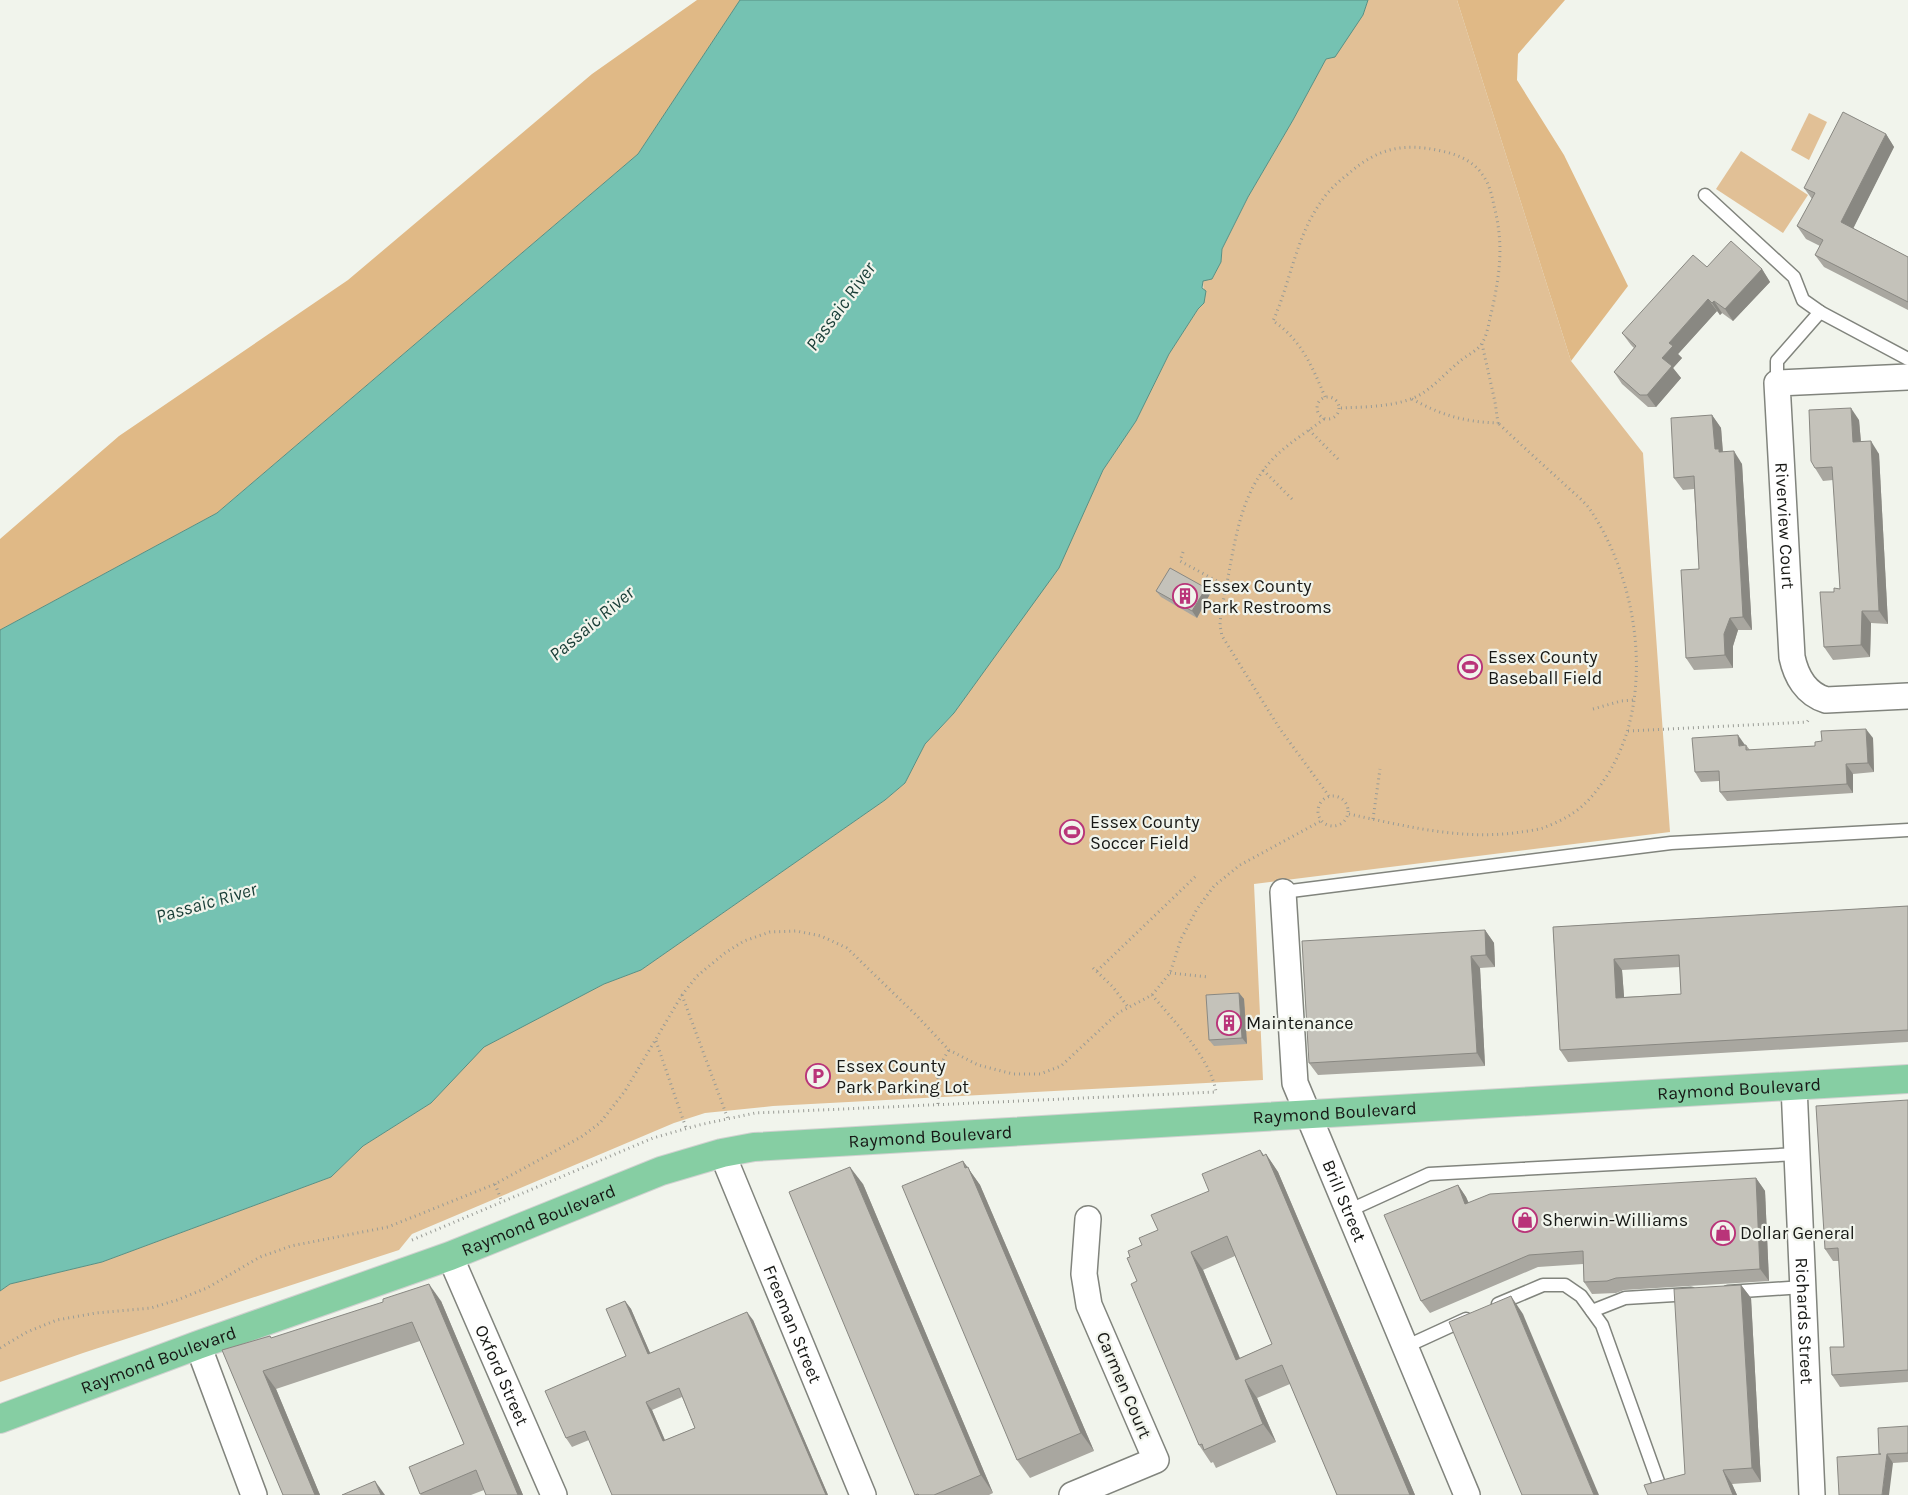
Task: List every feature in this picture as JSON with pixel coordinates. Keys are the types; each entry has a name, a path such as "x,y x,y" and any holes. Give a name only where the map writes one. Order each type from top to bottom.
{"main road":[{"name":"Raymond Boulevard","path":"0,1419 198,1345 450,1256 662,1171 722,1153 777,1145 1908,1079"}],"street":[{"path":"1778,383 1908,377"},
{"name":"Riverview Court","path":"1778,383 1792,657 1795,673 1805,687 1821,698"},
{"path":"1821,698 1826,700 1908,696"},
{"name":"Brill Street","path":"1283,892 1295,1082 1467,1495"},
{"name":"Richards Street","path":"1794,1086 1812,1495"},
{"name":"Freeman Street","path":"722,1153 863,1495"},
{"name":"Carmen Court","path":"1072,1495 1156,1460 1089,1305 1084,1274 1088,1219"},
{"name":"Oxford Street","path":"450,1256 554,1495"},
{"path":"198,1345 254,1495"}],"lane":[{"path":"1705,195 1794,277 1803,300 1820,312 1908,358"},
{"path":"1778,383 1777,362 1820,312"},
{"path":"1283,892 1671,844 1908,830"},
{"path":"1348,1212 1429,1174 1797,1154"},
{"path":"1405,1347 1543,1285 1565,1285 1581,1296 1602,1326 1660,1487"},
{"path":"1719,1292 1803,1288"},
{"path":"1592,1311 1625,1298 1700,1293"}],"path":[{"path":"1325,397 1316,375 1299,345 1284,328 1273,322 1302,237 1323,198 1357,166 1371,156 1385,150 1404,147 1427,148 1448,153 1475,166 1484,176 1491,194 1502,244 1496,293 1482,344 1498,423 1588,506 1604,533 1622,575 1631,611 1637,681 1628,731 1614,766 1596,792 1573,813 1541,829 1504,834 1469,834 1409,828 1348,814"},
{"path":"1340,408 1372,406 1412,399 1432,386 1458,362 1482,344"},
{"path":"1325,397 1335,399 1340,408 1336,417 1330,420 1324,419 1319,415 1317,407 1320,400 1325,397"},
{"path":"1412,399 1434,412 1476,422 1498,423"},
{"path":"1324,419 1283,448 1263,470 1248,497 1235,542 1220,619 1222,636 1280,729 1330,796"},
{"path":"1310,430 1338,459"},
{"path":"1263,470 1292,499"},
{"path":"1183,552 1180,561 1226,586"},
{"path":"1628,731 1807,722 1821,698"},
{"path":"1593,709 1621,701 1634,700"},
{"path":"1373,819 1380,769"},
{"path":"1330,796 1340,796 1346,801 1348,806 1346,820 1339,825 1327,825 1321,821 1318,811 1319,806 1322,800 1330,796"},
{"path":"0,1348 27,1332 57,1320 96,1313 150,1308 177,1300 206,1288 260,1257 291,1246 388,1227 495,1184 581,1137 600,1123 625,1091 682,995 697,976 725,953 744,941 770,932 796,931 821,936 847,948 949,1050 978,1065 1013,1074 1040,1074 1062,1066 1118,1013 1152,995 1170,973 1181,939 1197,908 1214,886 1240,865 1321,821"},
{"path":"1097,971 1196,876"},
{"path":"1093,968 1113,987 1128,1007"},
{"path":"1170,973 1209,977"},
{"path":"682,995 728,1119"},
{"path":"983,1102 1216,1092 1214,1082 1203,1059 1152,995"},
{"path":"656,1040 686,1128"},
{"path":"938,1104 938,1073 942,1059 949,1050"},
{"path":"495,1184 502,1202"}],"shaded area":[{"path":"697,0 740,0 638,154 217,513 0,630 0,539 119,436 348,280 592,74"},
{"path":"1368,0 1457,0 1571,361 1643,453 1670,832 1254,884 1263,1080 773,1106 705,1113 674,1123 412,1234 399,1250 0,1382 0,1291 10,1284 102,1262 331,1177 363,1146 431,1103 483,1047 604,984 641,970 885,800 905,783 925,744 954,713 1058,568 1103,470 1136,421 1169,354 1198,309 1204,303 1203,280 1212,279 1221,262 1222,249 1248,197 1326,59 1335,56 1363,15"},
{"path":"1457,0 1565,0 1518,54 1517,80 1564,155 1628,286 1571,361"},
{"path":"1809,113 1827,122 1809,160 1791,150"},
{"path":"1741,151 1808,195 1783,233 1716,189"}],"water":[{"name":"Passaic River","path":"740,0 1368,0 1363,15 1335,57 1326,59 1248,197 1222,249 1221,262 1212,279 1203,281 1202,288 1206,291 1204,303 1198,309 1169,354 1136,421 1103,470 1059,568 954,713 925,744 905,783 885,800 641,970 604,984 484,1047 431,1103 363,1146 331,1177 102,1262 10,1284 0,1291 0,630 217,513 638,154"}],"building":[{"path":"1843,112 1886,134 1841,222 1908,257 1908,302 1815,255 1823,240 1797,226 1815,193 1804,188"},
{"path":"1731,241 1762,269 1725,309 1708,299 1669,343 1673,346 1662,358 1672,366 1647,395 1640,395 1614,372 1636,346 1622,333 1693,255 1707,267"},
{"path":"1851,408 1853,442 1871,441 1879,611 1862,611 1861,645 1824,647 1820,592 1834,592 1834,588 1840,589 1832,467 1815,468 1811,461 1809,410"},
{"path":"1712,415 1715,449 1719,449 1719,452 1734,451 1743,617 1730,618 1724,634 1725,655 1686,658 1681,570 1699,569 1694,476 1674,478 1671,418"},
{"name":"Essex County Park Restrooms","path":"1170,568 1206,588 1192,611 1156,591"},
{"path":"1866,729 1868,763 1846,764 1847,784 1720,792 1719,771 1695,772 1692,738 1738,735 1739,746 1746,745 1746,750 1815,746 1815,742 1822,741 1821,731"},
{"path":"1908,906 1908,1030 1560,1050 1553,927","holes":["1679,955 1681,994 1616,998 1614,959"]},
{"path":"1485,930 1486,955 1471,956 1477,1053 1309,1063 1302,941"},
{"name":"Maintenance","path":"1239,993 1242,1038 1209,1040 1206,995"},
{"path":"1908,1100 1908,1370 1832,1375 1830,1347 1844,1347 1838,1248 1825,1249 1816,1106"},
{"path":"1260,1150 1263,1156 1266,1154 1410,1495 1337,1495 1282,1365 1245,1380 1263,1424 1204,1450 1202,1444 1199,1445 1131,1284 1137,1281 1127,1258 1130,1257 1128,1251 1142,1245 1139,1238 1158,1230 1151,1215 1209,1191 1202,1174","holes":["1227,1236 1272,1344 1236,1360 1191,1252"]},
{"path":"963,1161 965,1168 968,1167 1081,1433 1017,1460 902,1186"},
{"path":"850,1167 981,1475 934,1495 915,1495 789,1192"},
{"path":"1756,1178 1760,1269 1616,1278 1607,1281 1584,1282 1583,1251 1529,1255 1421,1301 1384,1215 1458,1185 1465,1204 1490,1194"},
{"path":"429,1284 518,1495 486,1495 476,1470 420,1494 409,1467 464,1444 412,1322 263,1371 315,1495 283,1495 222,1350 270,1336 271,1338 383,1302 383,1299"},
{"path":"1741,1285 1752,1468 1723,1470 1733,1495 1648,1495 1644,1485 1685,1474 1674,1289"},
{"path":"1511,1296 1594,1495 1522,1495 1449,1322"},
{"path":"625,1301 648,1354 747,1312 826,1495 612,1495 585,1431 566,1438 545,1391 626,1356 606,1309","holes":["679,1388 695,1428 663,1441 646,1402"]},
{"path":"1908,1426 1908,1453 1887,1454 1882,1495 1839,1495 1837,1457 1881,1454 1879,1454 1878,1428"},
{"path":"375,1481 381,1495 342,1495"}],"place":[{"name":"Essex County Park Restrooms","path":"1185,596"},
{"name":"Essex County Baseball Field","path":"1470,667"},
{"name":"Essex County Soccer Field","path":"1072,832"},
{"name":"Maintenance","path":"1229,1023"},
{"name":"Essex County Park Parking Lot","path":"818,1076"},
{"name":"Sherwin-Williams","path":"1525,1220"},
{"name":"Dollar General","path":"1723,1233"}]}
